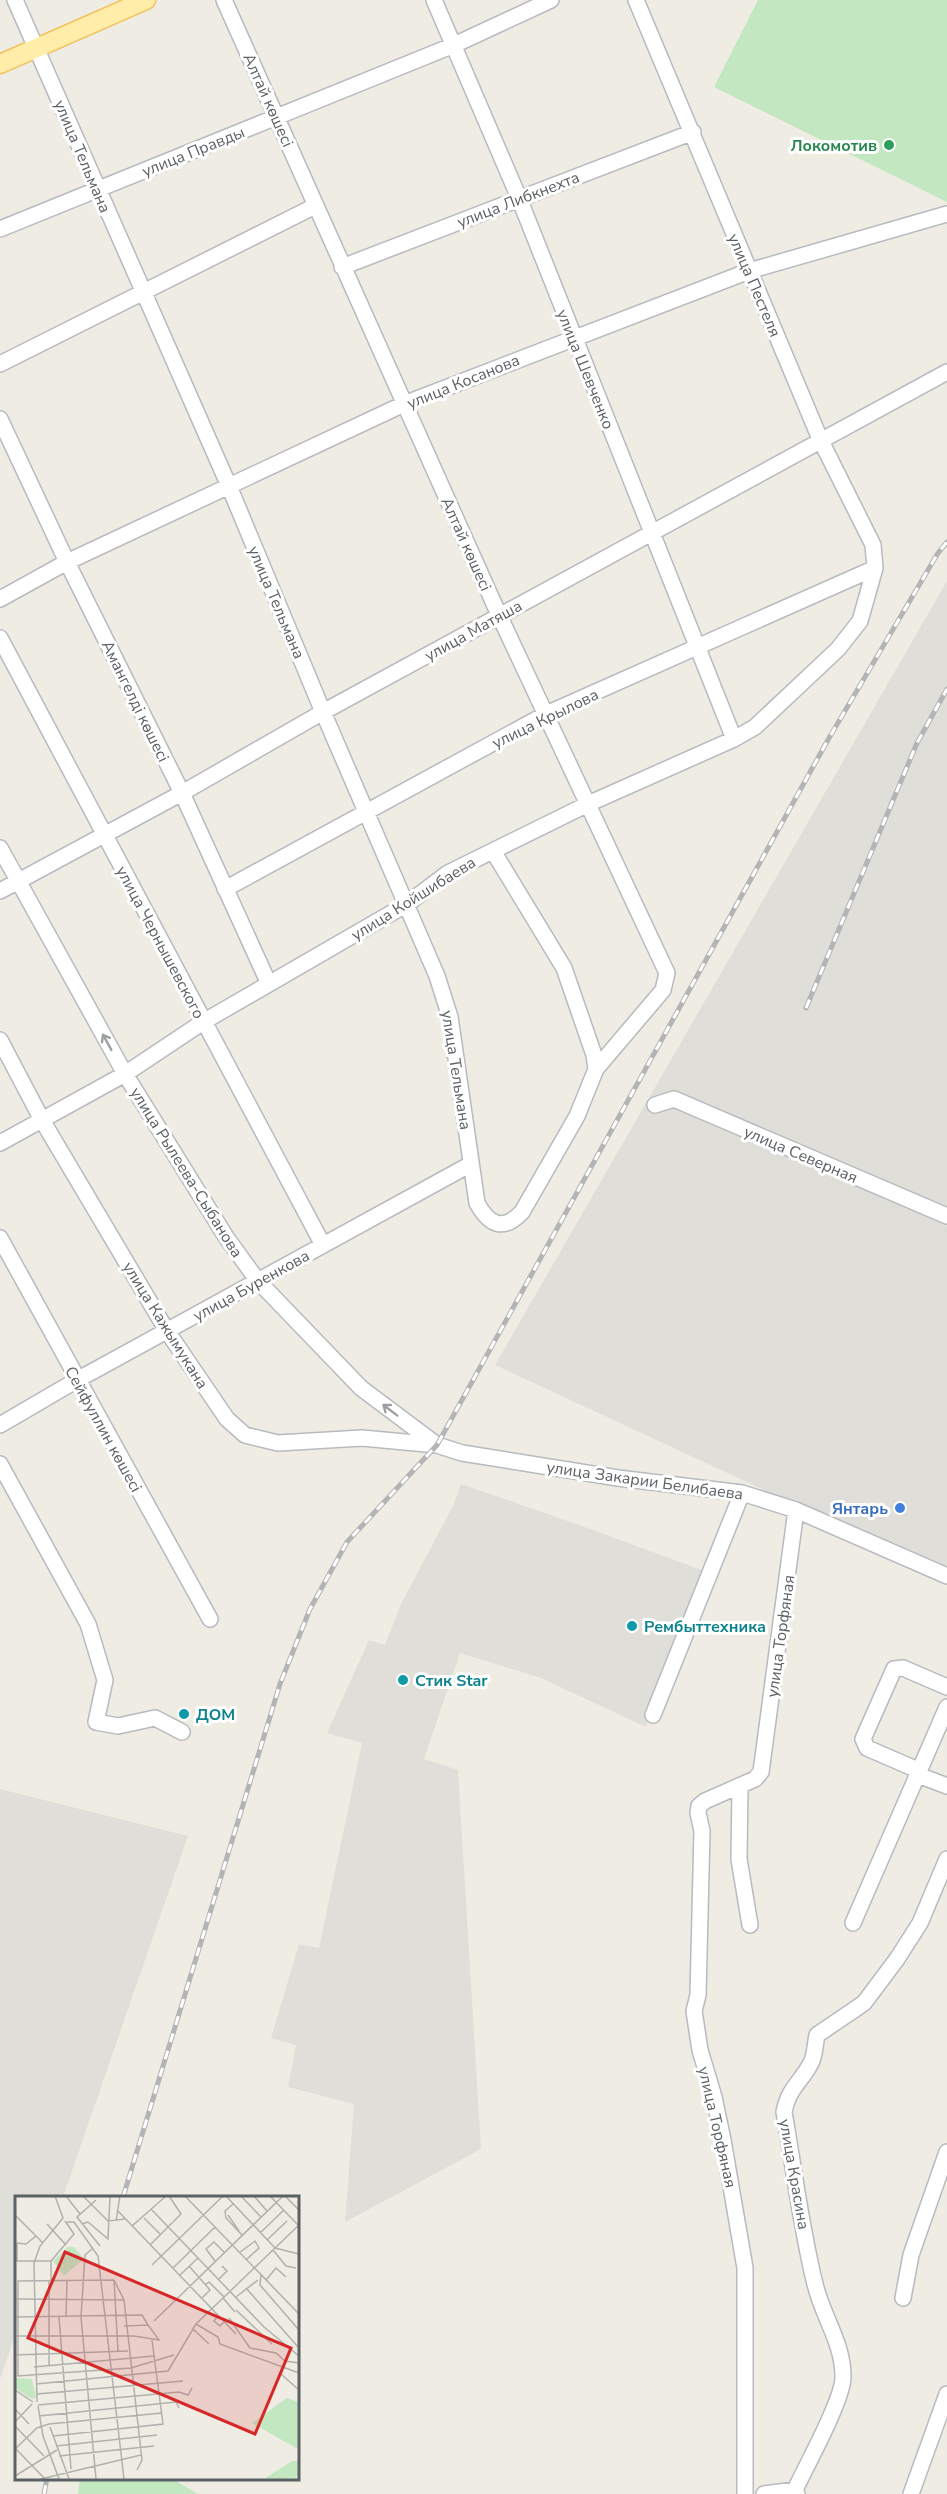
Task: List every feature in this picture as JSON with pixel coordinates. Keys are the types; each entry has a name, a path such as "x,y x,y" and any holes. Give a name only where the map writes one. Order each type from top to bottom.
{"main road":[{"path":"0,64 146,0"}],"street":[{"name":"улица Тельмана","path":"15,0 141,291 229,486 437,976 450,1017 477,1203 485,1218 499,1225 514,1221 522,1212 578,1116 596,1069"},
{"name":"Алтай көшесі","path":"224,0 499,615 667,973 663,990 596,1069"},
{"name":"улица Шевченко","path":"434,0 519,198 734,739"},
{"name":"улица Правды","path":"0,229 454,45 551,0"},
{"name":"улица Пестеля","path":"636,0 820,440 873,545 875,568"},
{"name":"улица Либкнехта","path":"342,267 693,132"},
{"path":"0,364 141,291 315,206"},
{"name":"улица Косанова","path":"0,599 67,562 404,404 749,271 947,214"},
{"name":"улица Матяша","path":"0,891 182,793 499,615 947,372"},
{"name":"Амангелді көшесі","path":"0,418 67,562 182,793 269,984"},
{"name":"улица Крылова","path":"225,889 546,714 875,568"},
{"name":"улица Койшибаева","path":"0,1143 125,1074 204,1022 407,903 448,873 588,804 734,739 755,727 838,649 860,621 875,568"},
{"name":"улица Чернышевского","path":"0,638 323,1245"},
{"name":"улица Рылеева-Сыбанова","path":"0,848 125,1074 226,1238 258,1281 361,1388 437,1445"},
{"path":"493,850 564,968 594,1054 596,1069"},
{"name":"улица Кажымукана","path":"0,1040 42,1120 167,1331 227,1419 245,1435 278,1443 362,1438 437,1445"},
{"name":"улица Северная","path":"655,1105 674,1099 947,1216"},
{"name":"улица Буренкова","path":"0,1425 77,1380 471,1164"},
{"name":"Сейфуллин көшесі","path":"0,1238 210,1619"},
{"name":"улица Закарии Белибаева","path":"437,1445 462,1453 618,1478 742,1493 796,1510 947,1576"},
{"path":"0,1464 88,1624 105,1680 96,1722 118,1726 155,1718 182,1732"},
{"path":"653,1715 742,1493"},
{"name":"улица Торфяная","path":"745,2494 745,2268 723,2140 700,2050 694,2011 698,1995 702,1831 698,1814 699,1806 755,1779 760,1772 796,1510"},
{"path":"947,1687 903,1668 894,1669 891,1671 863,1739 867,1748 947,1786"},
{"path":"853,1923 947,1707"},
{"path":"740,1786 739,1859 750,1925"},
{"name":"улица Красина","path":"796,2492 837,2400 844,2377 840,2355 815,2286 784,2112 786,2100 794,2084 811,2062 817,2036 864,2003 897,1959 920,1923 947,1859"},
{"path":"903,2298 910,2255 947,2152"},
{"path":"911,2494 947,2394"},
{"path":"764,2494 796,2492"}],"shaded area":[{"path":"947,581 947,1575 495,1365"},
{"path":"461,1484 707,1572 646,1727 541,1678 460,1653 424,1759 458,1770 481,2149 345,2222 354,2104 288,2087 296,2045 271,2038 299,1944 319,1948 362,1743 327,1733 369,1640 385,1645 401,1604 454,1504"},
{"path":"0,1789 188,1836 63,2196 15,2196 15,2335 0,2379"}],"green space":[{"name":"Локомотив","path":"758,0 947,0 947,202 714,87"},
{"path":"80,2479 173,2479 198,2494 78,2494"}],"railway":[{"path":"123,2196 280,1684 310,1609 347,1542 437,1445 829,738 938,553 947,542"},
{"path":"806,1008 917,743 947,689"},
{"path":"44,2494 47,2479"}],"place":[{"name":"Локомотив","path":"889,145"},
{"name":"Янтарь","path":"900,1508"},
{"name":"Рембыттехника","path":"632,1626"},
{"name":"Стик Star","path":"403,1680"},
{"name":"ДОМ","path":"184,1714"}]}
